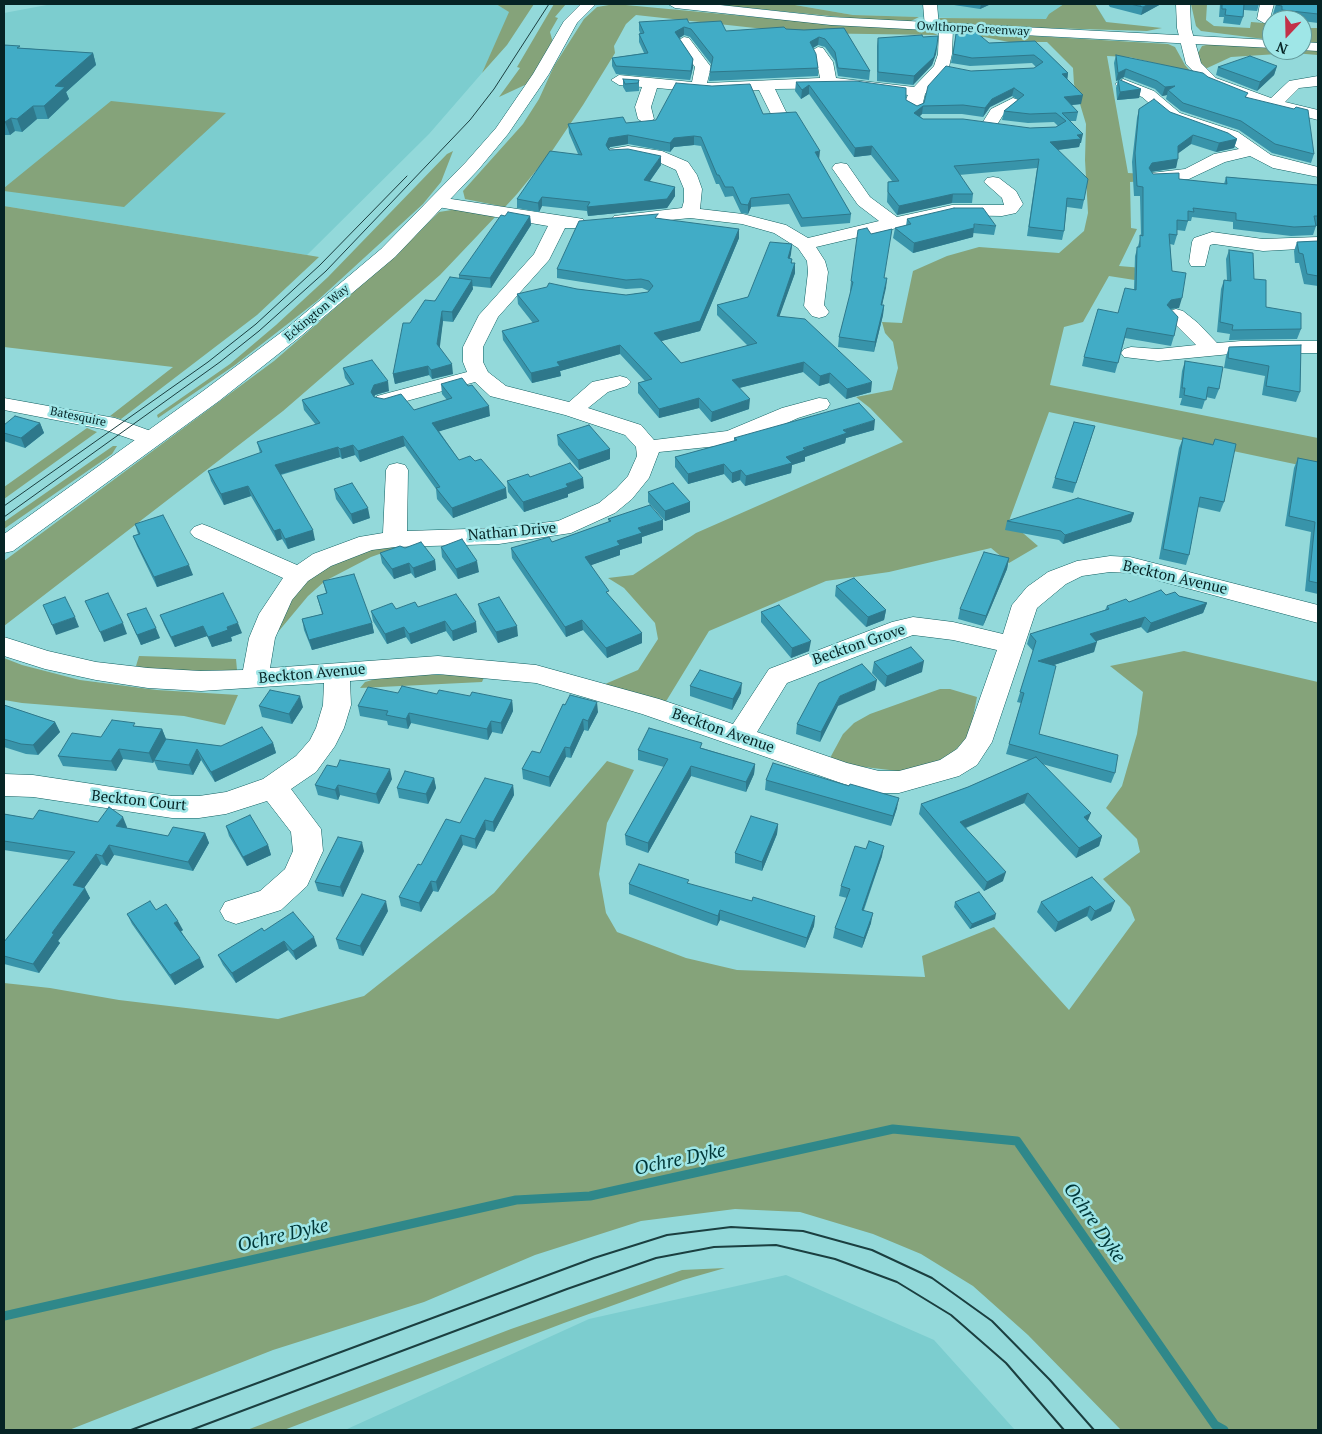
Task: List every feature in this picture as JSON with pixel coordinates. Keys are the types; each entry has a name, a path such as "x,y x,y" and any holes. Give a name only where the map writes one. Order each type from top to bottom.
{"street":[{"name":"Eckington Way","path":"4,545 151,439 294,332 388,253 438,202 506,125 541,74 572,9 589,4"},
{"name":"Owlthorpe Greenway","path":"675,4 794,18 1262,43"},
{"path":"923,121 915,110 914,99 941,67 946,54 939,27 930,4"},
{"path":"1183,4 1184,28 1194,64 1211,81 1242,94 1318,115"},
{"path":"693,46 703,67 702,78 697,87"},
{"path":"827,58 829,82"},
{"path":"941,67 957,71"},
{"path":"619,80 697,87 765,86 829,82 874,85 918,92"},
{"path":"1274,104 1294,84 1318,81"},
{"path":"638,111 651,83"},
{"path":"1124,84 1148,94 1174,116 1232,136 1252,151 1279,164 1318,172"},
{"path":"765,86 781,108"},
{"path":"989,124 998,112 1013,103"},
{"path":"970,122 1008,127"},
{"path":"616,154 628,151 656,154 682,166 688,175 693,189 694,201 690,213"},
{"path":"1157,177 1189,174 1220,158 1252,151"},
{"path":"841,168 864,201 893,223"},
{"path":"805,244 952,210 1002,211 1010,209 1014,204 1010,195 993,182"},
{"path":"438,202 559,222 595,223 690,213 761,223 780,229 805,244 810,250 817,267 814,306 819,312"},
{"path":"559,222 532,280 489,315 479,333 474,347 473,362 479,375 498,390 510,395 573,410 633,430 642,438 647,446 728,438 746,433 790,412 819,404"},
{"path":"1198,262 1201,242 1212,238 1263,245 1318,244"},
{"path":"1176,315 1191,327 1210,348"},
{"path":"1132,353 1158,355 1210,348 1279,345 1314,347 1318,369"},
{"path":"386,401 479,375"},
{"path":"573,410 600,388 620,382"},
{"name":"Batesquire","path":"4,404 112,424 151,439"},
{"name":"Nathan Drive","path":"255,679 262,638 282,596 299,575 322,560 343,551 395,539 499,536 563,528 607,508 624,494 644,466 648,456 647,446"},
{"path":"395,539 397,470"},
{"path":"202,532 299,575"},
{"name":"Beckton Avenue","path":"4,646 45,660 96,671 184,680 255,679 337,673 374,668 438,665 477,667 536,674 649,706 844,773 879,782 899,782 950,768 967,757 978,742 992,706 1025,605 1036,593 1057,578 1077,569 1110,564 1130,566 1318,614"},
{"name":"Beckton Grove","path":"740,736 778,676 901,628 913,626 953,631 1012,645"},
{"name":"Beckton Court","path":"4,785 33,786 143,804 199,807 226,803 273,787 306,764 321,746 330,728 337,705 337,673"},
{"path":"236,911 270,901 296,877 308,851 309,840 306,828 273,787"}],"shaded area":[{"path":"52,4 496,4 510,12 482,73 429,134 307,255 4,206 4,13"},
{"path":"789,4 1095,4 1111,29 987,19 853,15"},
{"path":"786,1275 934,1340 1015,1430 345,1430 589,1319"}],"green space":[{"path":"496,4 534,4 507,45 482,73 509,12"},
{"path":"554,4 566,4 555,17 558,18 550,32 553,43 527,84 499,97 520,68 517,67"},
{"path":"615,4 925,30 938,35 801,33 636,15 626,24 614,46 615,53 552,151 505,207 465,199 463,191 523,124 539,99 554,66 584,19 597,7"},
{"path":"708,4 789,4 853,15 919,17 911,21 871,20"},
{"path":"1064,4 1095,4 1106,22 1162,28 1147,31 952,25 942,22 939,18 1046,19 1049,14"},
{"path":"1191,4 1207,4 1206,20 1214,26 1250,28 1251,22 1262,23 1262,39 1201,31 1196,26"},
{"path":"1312,28 1318,28 1318,43 1312,43"},
{"path":"959,33 1168,44 1175,47 1185,65 1194,75 1176,68 1129,57 1107,56 1128,173 1145,174 1148,181 1130,182 1131,228 1137,229 1119,266 1143,268 1141,281 1109,276 1083,322 1064,327 1050,385 1318,438 1318,469 1049,412 1009,521 1038,546 1009,563 991,548 889,572 826,581 709,631 665,703 605,684 638,670 658,639 655,623 624,588 608,578 633,575 696,533 903,442 870,408 856,397 892,390 898,368 893,342 885,333 882,322 902,323 913,271 947,256 979,247 1059,253 1084,231 1088,213 1085,160 1086,124 1074,84 1073,68 1047,42 1009,42 984,37 956,38"},
{"path":"1210,44 1262,47 1262,55 1231,57 1203,70 1198,53 1202,46"},
{"path":"1312,50 1318,50 1318,55 1312,55"},
{"path":"111,101 226,113 124,207 4,191 4,188"},
{"path":"453,151 441,182 423,204 317,301 235,365 158,418 157,415 230,364 276,325 328,277 447,154"},
{"path":"4,206 319,257 257,315 121,419 110,416 173,367 4,347"},
{"path":"458,209 497,215 440,275 283,411 4,626 4,561 274,361 387,263 439,212"},
{"path":"87,428 97,432 4,499 4,487"},
{"path":"113,446 117,446 112,454 4,529 4,522"},
{"path":"399,547 371,557 325,581 308,596 278,632 282,614 296,593 314,573 374,548"},
{"path":"1184,651 1318,682 1318,1430 1121,1430 1028,1335 973,1286 921,1254 873,1234 800,1212 735,1209 641,1221 535,1255 424,1302 273,1350 69,1430 4,1430 4,983 50,988 119,1000 278,1019 364,996 494,893 607,761 634,770 607,823 599,874 606,913 617,932 686,958 737,970 925,977 922,956 994,927 1069,1010 1135,920 1130,907 1103,879 1140,852 1137,839 1106,808 1122,786 1137,734 1143,692 1110,666"},
{"path":"139,656 236,659 237,670 185,671 149,669 136,666"},
{"path":"4,658 22,665 80,680 157,690 238,695 225,725 184,716 22,703 4,700"},
{"path":"414,675 485,675 482,682 360,688 365,682 379,678"},
{"path":"940,689 950,689 977,697 969,737 953,752 933,764 906,772 856,766 830,758 843,734 854,723 870,714"},
{"path":"725,1268 683,1280 564,1323 284,1430 247,1430 511,1329 682,1270"}],"building":[{"path":"1130,4 1141,5 1149,4 1143,7"},
{"path":"1222,4 1244,4 1243,17 1225,15 1226,9 1222,9"},
{"path":"1318,4 1318,14 1312,13 1312,10 1282,10 1282,6 1276,5"},
{"path":"687,19 689,23 721,21 726,31 784,27 786,29 804,30 844,28 870,71 838,68 835,52 825,39 819,37 810,42 816,54 818,68 710,72 713,57 691,29 684,27 675,32 693,59 691,71 616,66 612,58 648,53 639,34 644,33 639,22"},
{"path":"976,32 989,43 1035,41 1068,73 1062,74 1083,95 1064,97 1078,112 1062,113 1083,134 1077,135 1081,139 1050,142 1088,179 1084,200 1067,198 1064,231 1029,227 1039,159 954,166 973,194 953,194 899,206 888,192 888,182 899,181 872,146 855,148 809,85 802,90 796,82 856,81 906,88 906,100 917,106 924,103 928,86 946,66 971,71 1034,68 1043,62 1034,55 972,58 953,54 956,34","holes":["1014,88 1024,95 1004,111 1030,114 1056,113 1066,121 1056,127 1030,128 963,119 923,119 914,113 923,106 963,105 985,108 992,99"]},
{"path":"922,35 923,37 938,36 937,45 934,57 914,76 878,72 878,38"},
{"path":"4,45 20,46 17,48 93,53 55,86 65,87 44,106 33,106 17,119 11,118 4,122"},
{"path":"1116,55 1203,73 1208,77 1248,93 1245,97 1294,109 1296,107 1308,110 1314,154 1275,144 1241,121 1183,103 1168,90 1175,86 1165,87 1157,81 1126,69 1118,73"},
{"path":"1250,56 1277,66 1260,82 1218,67"},
{"path":"623,79 639,80 638,83 625,84"},
{"path":"1118,79 1141,89 1120,92"},
{"path":"676,83 712,86 750,84 763,114 796,112 820,151 815,152 851,214 802,218 789,194 751,198 748,205 741,204 733,187 725,187 719,175 717,175 701,137 694,136 674,138 670,143 628,135 609,138 606,145 609,150 628,149 661,156 644,180 675,187 667,199 587,207 590,202 542,197 538,203 517,199 550,151 582,155 568,124 623,117 626,123 656,120"},
{"path":"1154,99 1170,112 1228,133 1237,139 1219,143 1193,135 1178,146 1178,159 1152,163 1149,168 1153,174 1179,173 1179,179 1227,184 1226,177 1318,185 1318,216 1314,216 1316,226 1294,227 1236,220 1236,213 1193,208 1194,212 1188,211 1188,221 1177,220 1177,235 1169,234 1172,271 1186,273 1182,298 1171,300 1167,305 1178,317 1174,336 1127,328 1118,363 1084,357 1098,309 1118,313 1125,288 1136,290 1137,247 1140,247 1140,235 1143,236 1143,187 1137,186 1135,153 1139,109"},
{"path":"954,208 983,208 996,226 974,224 974,228 914,243 895,228 911,224 907,219"},
{"path":"508,212 530,216 490,278 459,275 501,215 505,216"},
{"path":"658,214 655,218 739,229 700,321 654,333 681,363 757,343 717,305 748,297 770,242 792,244 788,258 792,259 791,263 795,263 777,316 805,319 872,382 847,389 830,373 820,376 804,362 732,380 750,399 712,412 699,398 659,409 638,383 652,379 620,345 557,362 560,366 531,373 502,331 539,321 517,294 547,287 549,283 577,289 626,295 648,292 653,286 649,281 641,279 626,280 557,269 579,221"},
{"path":"867,228 871,234 892,229 884,278 887,278 881,305 884,305 875,342 839,337 853,282 851,281 858,230"},
{"path":"1318,241 1318,276 1307,274 1303,254 1299,253 1297,242"},
{"path":"1229,250 1253,253 1254,279 1266,280 1266,307 1301,313 1301,329 1232,330 1233,325 1220,322 1224,280 1231,281"},
{"path":"450,277 472,280 452,312 442,311 437,344 452,364 431,370 428,366 393,374 403,323 410,323 425,300 435,301"},
{"path":"1301,345 1300,392 1266,386 1269,366 1228,358 1229,347"},
{"path":"372,360 388,381 374,385 371,392 374,397 384,399 401,394 414,410 452,398 441,384 462,378 468,386 472,385 489,406 432,423 459,460 470,456 475,461 481,459 506,488 452,508 436,488 440,487 403,436 358,451 353,445 340,449 338,447 275,465 313,530 285,539 280,529 274,531 248,486 221,494 208,471 262,452 257,442 320,423 302,400 354,384 343,368"},
{"path":"1185,361 1223,367 1219,389 1208,387 1206,400 1184,395 1185,388 1182,388"},
{"path":"859,403 875,420 843,430 847,433 803,448 805,450 786,457 792,463 746,476 741,470 732,473 724,464 688,474 675,457 737,440 734,438"},
{"path":"15,416 40,423 21,438 4,433 4,425"},
{"path":"1074,422 1095,426 1076,483 1055,478"},
{"path":"589,425 610,449 578,460 557,435"},
{"path":"1183,438 1213,445 1215,439 1236,444 1224,502 1200,497 1189,555 1163,549"},
{"path":"1298,458 1318,462 1318,583 1309,581 1315,522 1289,516"},
{"path":"570,463 583,478 566,484 568,487 523,502 507,481 528,474 530,477"},
{"path":"352,483 368,508 351,514 334,489"},
{"path":"673,483 690,502 665,511 648,492"},
{"path":"1078,498 1134,513 1065,535 1061,531 1007,521"},
{"path":"650,505 663,520 638,528 642,533 617,541 620,545 585,557 609,591 606,592 642,633 606,648 582,620 565,627 511,548 549,537 552,542 611,521 608,519"},
{"path":"163,515 189,565 154,577 133,536 140,534 135,524"},
{"path":"462,539 477,561 456,569 441,547"},
{"path":"421,542 435,560 413,568 409,563 392,569 380,553 400,546 405,548"},
{"path":"984,552 1009,558 986,616 960,609"},
{"path":"354,574 372,623 309,640 302,619 323,614 317,596 327,593 323,581"},
{"path":"854,578 886,610 868,617 836,586"},
{"path":"1161,590 1166,595 1175,592 1179,596 1207,603 1151,623 1145,617 1090,634 1097,642 1038,661 1056,666 1039,734 1118,755 1115,773 1009,744 1024,693 1020,692 1036,641 1030,634 1109,609 1107,606 1126,599 1129,602"},
{"path":"108,593 123,623 100,632 85,601"},
{"path":"223,593 238,623 227,627 228,630 208,637 203,626 171,637 160,615"},
{"path":"456,594 476,622 452,631 445,621 409,634 404,627 385,634 371,611 392,603 396,609 415,602 418,607"},
{"path":"65,597 75,617 52,625 43,605"},
{"path":"499,597 517,626 496,632 478,604"},
{"path":"779,605 811,641 792,648 761,612"},
{"path":"146,608 156,628 137,635 127,614"},
{"path":"911,647 924,661 887,676 874,662"},
{"path":"862,664 877,680 840,696 821,732 797,724 819,683"},
{"path":"700,670 742,683 733,699 690,686"},
{"path":"402,686 437,694 439,690 470,696 472,692 512,700 501,723 491,721 487,729 409,713 406,719 386,715 388,711 358,706 368,687 398,693"},
{"path":"270,690 300,696 289,714 259,706"},
{"path":"570,695 597,702 588,721 583,719 570,748 565,747 549,777 522,769 532,751 540,753 563,704 565,705"},
{"path":"4,705 55,722 33,745 4,739"},
{"path":"112,720 135,723 133,726 162,729 149,753 119,749 111,761 58,756 72,733 101,737"},
{"path":"262,727 273,743 211,772 197,749 189,765 154,760 166,739 221,746"},
{"path":"649,728 702,743 700,748 755,764 746,782 691,766 648,843 625,835 668,759 638,750"},
{"path":"1036,757 1091,813 1084,817 1102,836 1079,848 1028,793 960,822 1006,872 987,882 921,804 968,787"},
{"path":"340,760 390,769 376,794 338,785 335,790 315,785 327,765 337,767"},
{"path":"773,763 849,786 850,784 899,798 893,816 766,780"},
{"path":"405,771 434,778 426,794 397,788"},
{"path":"485,778 513,785 493,822 485,820 475,839 461,835 436,882 431,881 419,903 399,897 418,864 421,865 446,819 460,823"},
{"path":"109,807 123,817 116,826 168,836 173,827 205,833 188,862 109,845 102,856 96,854 73,885 85,888 52,933 54,934 33,964 4,956 4,942 75,852 4,841 4,814 33,819 39,810 98,822"},
{"path":"250,815 268,845 243,857 226,826"},
{"path":"751,816 778,824 762,862 735,853"},
{"path":"338,837 362,842 340,887 315,882"},
{"path":"869,841 884,846 862,910 873,913 864,938 835,928 850,889 841,886 855,846 866,849"},
{"path":"639,864 689,880 687,883 752,901 753,897 815,916 807,938 720,910 718,916 629,884"},
{"path":"1092,877 1115,901 1095,911 1090,906 1058,922 1041,902"},
{"path":"979,892 996,914 972,924 955,902"},
{"path":"362,894 386,901 360,946 336,939"},
{"path":"150,901 156,910 166,904 178,921 174,923 200,958 170,975 127,914"},
{"path":"293,912 314,937 293,951 284,941 232,973 218,955 262,928 264,931"}],"waterway":[{"name":"Ochre Dyke","path":"4,1316 516,1200 590,1196 893,1129 1017,1141 1215,1425 1224,1430"}],"tram line":[{"path":"4,517 220,362 259,331 326,271 470,120 494,89 549,4"},
{"path":"4,506 208,362 256,324 320,265 407,176"},
{"path":"131,1430 594,1258 667,1235 731,1227 803,1231 872,1250 932,1278 992,1321 1050,1380 1094,1430"},
{"path":"191,1430 567,1289 656,1258 714,1247 776,1245 835,1259 897,1282 951,1315 1006,1363 1064,1430"}]}
